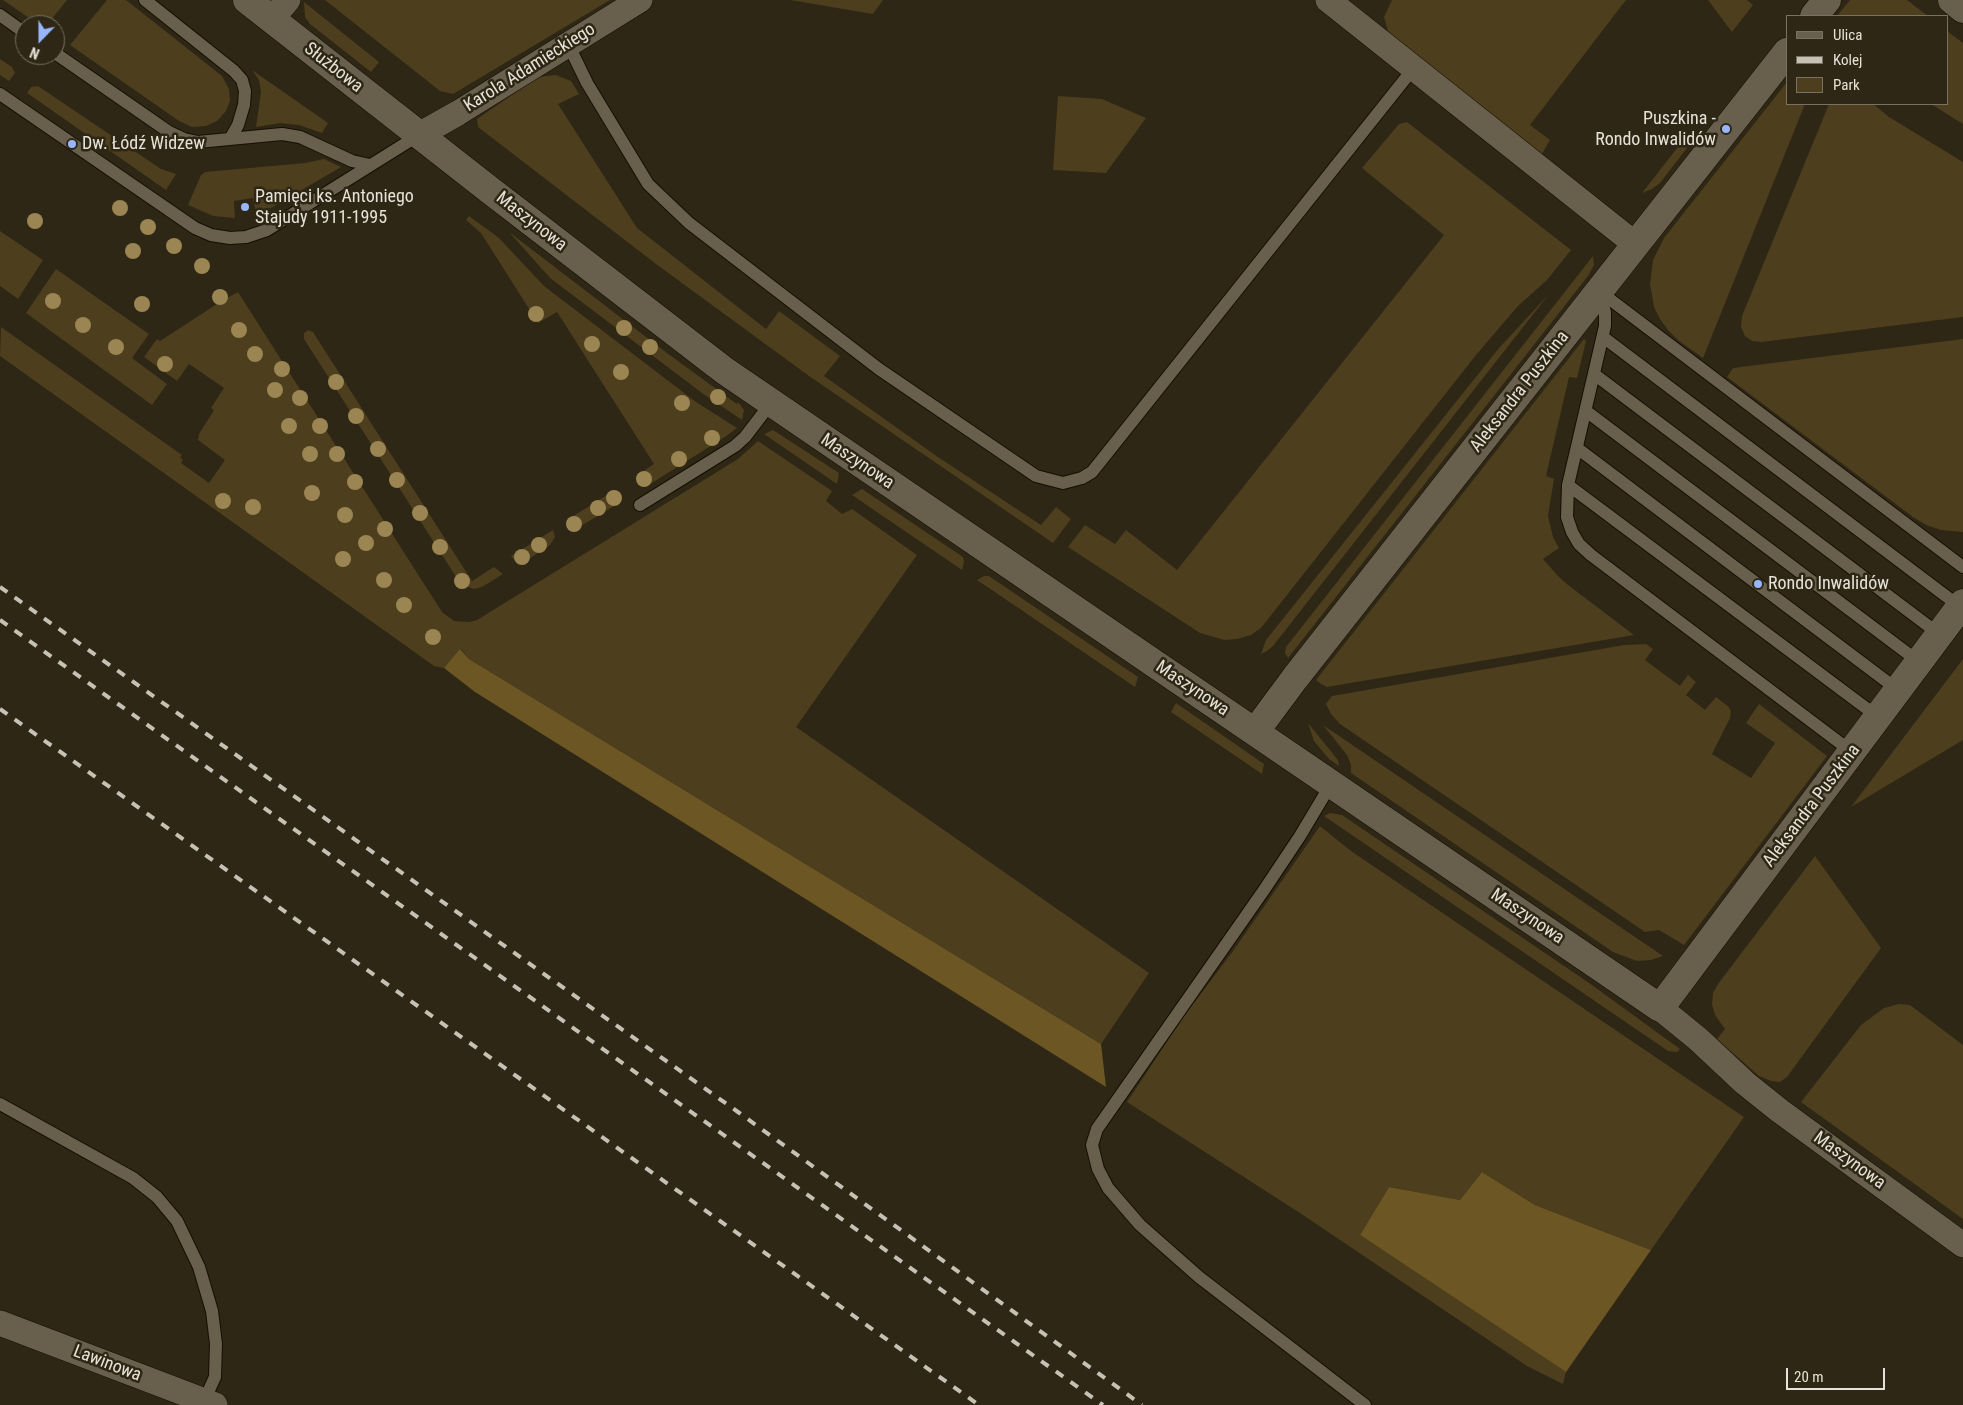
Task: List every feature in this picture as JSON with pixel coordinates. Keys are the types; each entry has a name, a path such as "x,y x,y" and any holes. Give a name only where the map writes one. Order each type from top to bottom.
{"street":[{"name":"Służbowa","path":"247,0 280,10 419,135"},
{"name":"Karola Adamieckiego","path":"419,135 458,113 640,0"},
{"path":"1328,0 1636,244"},
{"path":"1815,15 1826,0"},
{"path":"1952,0 1963,10"},
{"name":"Aleksandra Puszkina","path":"1255,732 1289,686 1786,53"},
{"name":"Maszynowa","path":"419,135 673,332 770,403 1660,1008 1698,1039 1745,1083 1780,1111 1963,1245"},
{"name":"Aleksandra Puszkina","path":"1660,1008 1939,634 1962,606"},
{"name":"Lawinowa","path":"0,1323 210,1403"}],"lane":[{"path":"144,0 234,71 242,80 245,91 244,105 238,125 230,140"},
{"path":"0,15 15,25"},
{"path":"568,44 587,83 648,184 689,223 878,369 1036,476 1063,483 1082,478 1092,472 1413,69"},
{"path":"65,60 169,132 184,139 198,142 282,134 300,137 352,161 370,165"},
{"path":"0,94 195,228 211,235 230,238 246,237 267,230 419,135"},
{"path":"1599,291 1605,312 1603,337 1568,484 1567,517 1572,532 1579,544 1591,555 1852,752"},
{"path":"1599,291 1963,567"},
{"path":"1603,337 1962,606"},
{"path":"1594,374 1939,634"},
{"path":"640,505 735,446 750,431 770,403"},
{"path":"1586,411 1918,662"},
{"path":"1577,448 1898,690"},
{"path":"1568,484 1878,717"},
{"path":"1331,784 1300,836 1264,890 1097,1129 1092,1145 1098,1168 1108,1188 1146,1232 1199,1277 1365,1405"},
{"path":"0,1104 133,1178 157,1197 177,1221 196,1259 212,1311 216,1344 215,1377 210,1403"}],"green space":[{"path":"3,0 67,0 55,15 25,15"},
{"path":"107,0 126,0 222,76 229,89 230,101 226,111 217,121 206,126 192,127 179,121 70,45"},
{"path":"325,0 610,0 453,94 440,91"},
{"path":"790,0 883,0 873,14"},
{"path":"1392,0 1626,0 1530,125 1550,140 1542,154 1407,52 1388,31 1384,17"},
{"path":"1708,0 1747,0 1753,5 1732,32"},
{"path":"1850,0 1907,0 1927,15 1838,15"},
{"path":"304,2 379,62 371,72 310,24 305,17"},
{"path":"1948,32 1963,43 1963,124 1933,105 1948,105"},
{"path":"0,59 12,67 15,73 9,81 0,75"},
{"path":"252,70 328,123 322,133 299,125 280,123 256,127 261,92 259,80"},
{"path":"556,75 571,81 579,94 558,104 637,228 766,329 779,311 840,356 824,376 938,457 1041,525 1056,507 1071,519 1053,543 809,376 656,264 478,127 477,119 538,77"},
{"path":"1786,83 1786,105 1805,105 1703,358 1679,341 1668,330 1654,307 1650,284 1653,260 1664,238"},
{"path":"38,86 161,169 176,174 166,190 27,93 31,87"},
{"path":"1058,96 1102,99 1146,118 1106,173 1053,170"},
{"path":"1829,105 1874,105 1889,117 1963,162 1963,317 1761,342 1752,341 1745,336 1741,327 1742,316"},
{"path":"1407,122 1571,250 1547,280 1518,306 1476,355 1261,628 1251,635 1237,639 1224,640 1200,633 1068,547 1085,525 1115,544 1126,530 1177,570 1444,235 1362,168 1399,124"},
{"path":"1681,143 1687,148 1660,183 1642,193"},
{"path":"324,159 341,167 273,207 256,213 253,198 234,201 235,218 213,216 188,205 201,175 205,172 305,163"},
{"path":"469,216 499,238 544,286 696,402 737,428 647,486 643,486 636,476 654,464 557,312 538,323 481,233 466,220"},
{"path":"0,231 43,260 18,299 0,286"},
{"path":"509,232 667,353 737,404 738,402 744,410 742,420 702,393 550,278"},
{"path":"1593,256 1594,265 1588,276 1288,658 1285,653 1286,647"},
{"path":"56,269 149,334 132,358 167,384 152,405 26,313"},
{"path":"238,292 442,612 454,621 469,622 477,620 738,459 758,441 832,491 826,501 842,514 852,509 917,555 796,727 1149,973 1101,1044 469,659 461,649 444,668 434,666 0,356 1,327 182,455 180,457 183,460 181,463 209,483 225,460 198,440 199,434 214,410 211,408 224,388 189,364 177,381 144,357 157,339 160,341 217,304 217,295 221,294 227,298"},
{"path":"1549,294 1273,646 1261,654 1266,640 1499,348"},
{"path":"308,330 313,332 472,581 494,567 503,574 482,587 474,589 465,586 458,580 304,339 304,333"},
{"path":"1584,339 1586,341 1577,378 1569,377 1546,476 1554,479 1548,516 1553,537 1559,548 1543,559 1568,585 1634,635 1327,687 1321,684 1316,680"},
{"path":"1963,339 1963,532 1941,530 1926,525 1913,517 1727,377 1733,368"},
{"path":"773,430 839,473 837,484 764,434"},
{"path":"862,489 963,557 962,570 852,495"},
{"path":"615,490 620,497 619,503 576,529 568,525 570,518"},
{"path":"553,530 555,537 550,545 521,564 516,562 511,556"},
{"path":"984,576 989,576 1138,677 1135,687 977,580"},
{"path":"1646,644 1653,649 1645,660 1680,686 1688,675 1696,682 1686,695 1705,710 1716,697 1729,707 1731,712 1730,718 1712,754 1751,778 1775,743 1746,723 1759,704 1827,756 1684,945 1659,930 1645,932 1340,724 1331,714 1326,704 1332,696 1624,645"},
{"path":"1963,659 1963,740 1851,807"},
{"path":"1176,703 1264,764 1262,774 1171,712"},
{"path":"1308,723 1338,760 1339,766 1329,759 1314,741"},
{"path":"1323,725 1663,956 1651,960 1637,961 1613,952 1351,773 1351,765 1347,755"},
{"path":"1330,813 1342,815 1592,985 1680,1049 1677,1052 1668,1051 1324,816"},
{"path":"1320,826 1351,851 1744,1117 1651,1250 1535,1205 1482,1172 1460,1200 1389,1187 1360,1235 1566,1372 1563,1384 1527,1366 1303,1215 1127,1102 1184,1016 1233,951"},
{"path":"1815,856 1881,948 1787,1077 1780,1082 1771,1081 1759,1076 1717,1039 1725,1029 1715,1015 1712,1004 1713,993"},
{"path":"1899,1004 1910,1005 1963,1045 1963,1219 1801,1102 1861,1025 1884,1008"}],"shaded area":[{"path":"460,649 469,659 1101,1044 1106,1087 475,692 444,668"},
{"path":"1482,1172 1535,1205 1651,1250 1566,1372 1360,1235 1389,1187 1460,1200"}],"railway":[{"path":"0,587 738,1112 1142,1405"},
{"path":"0,620 1103,1405"},
{"path":"0,709 979,1405"}],"place":[{"name":"Puszkina - Rondo Inwalidów","path":"1726,129"},
{"name":"Dw. Łódź Widzew","path":"72,144"},
{"name":"Pamięci ks. Antoniego Stajudy 1911-1995","path":"245,207"},
{"name":"Rondo Inwalidów","path":"1758,584"}]}
